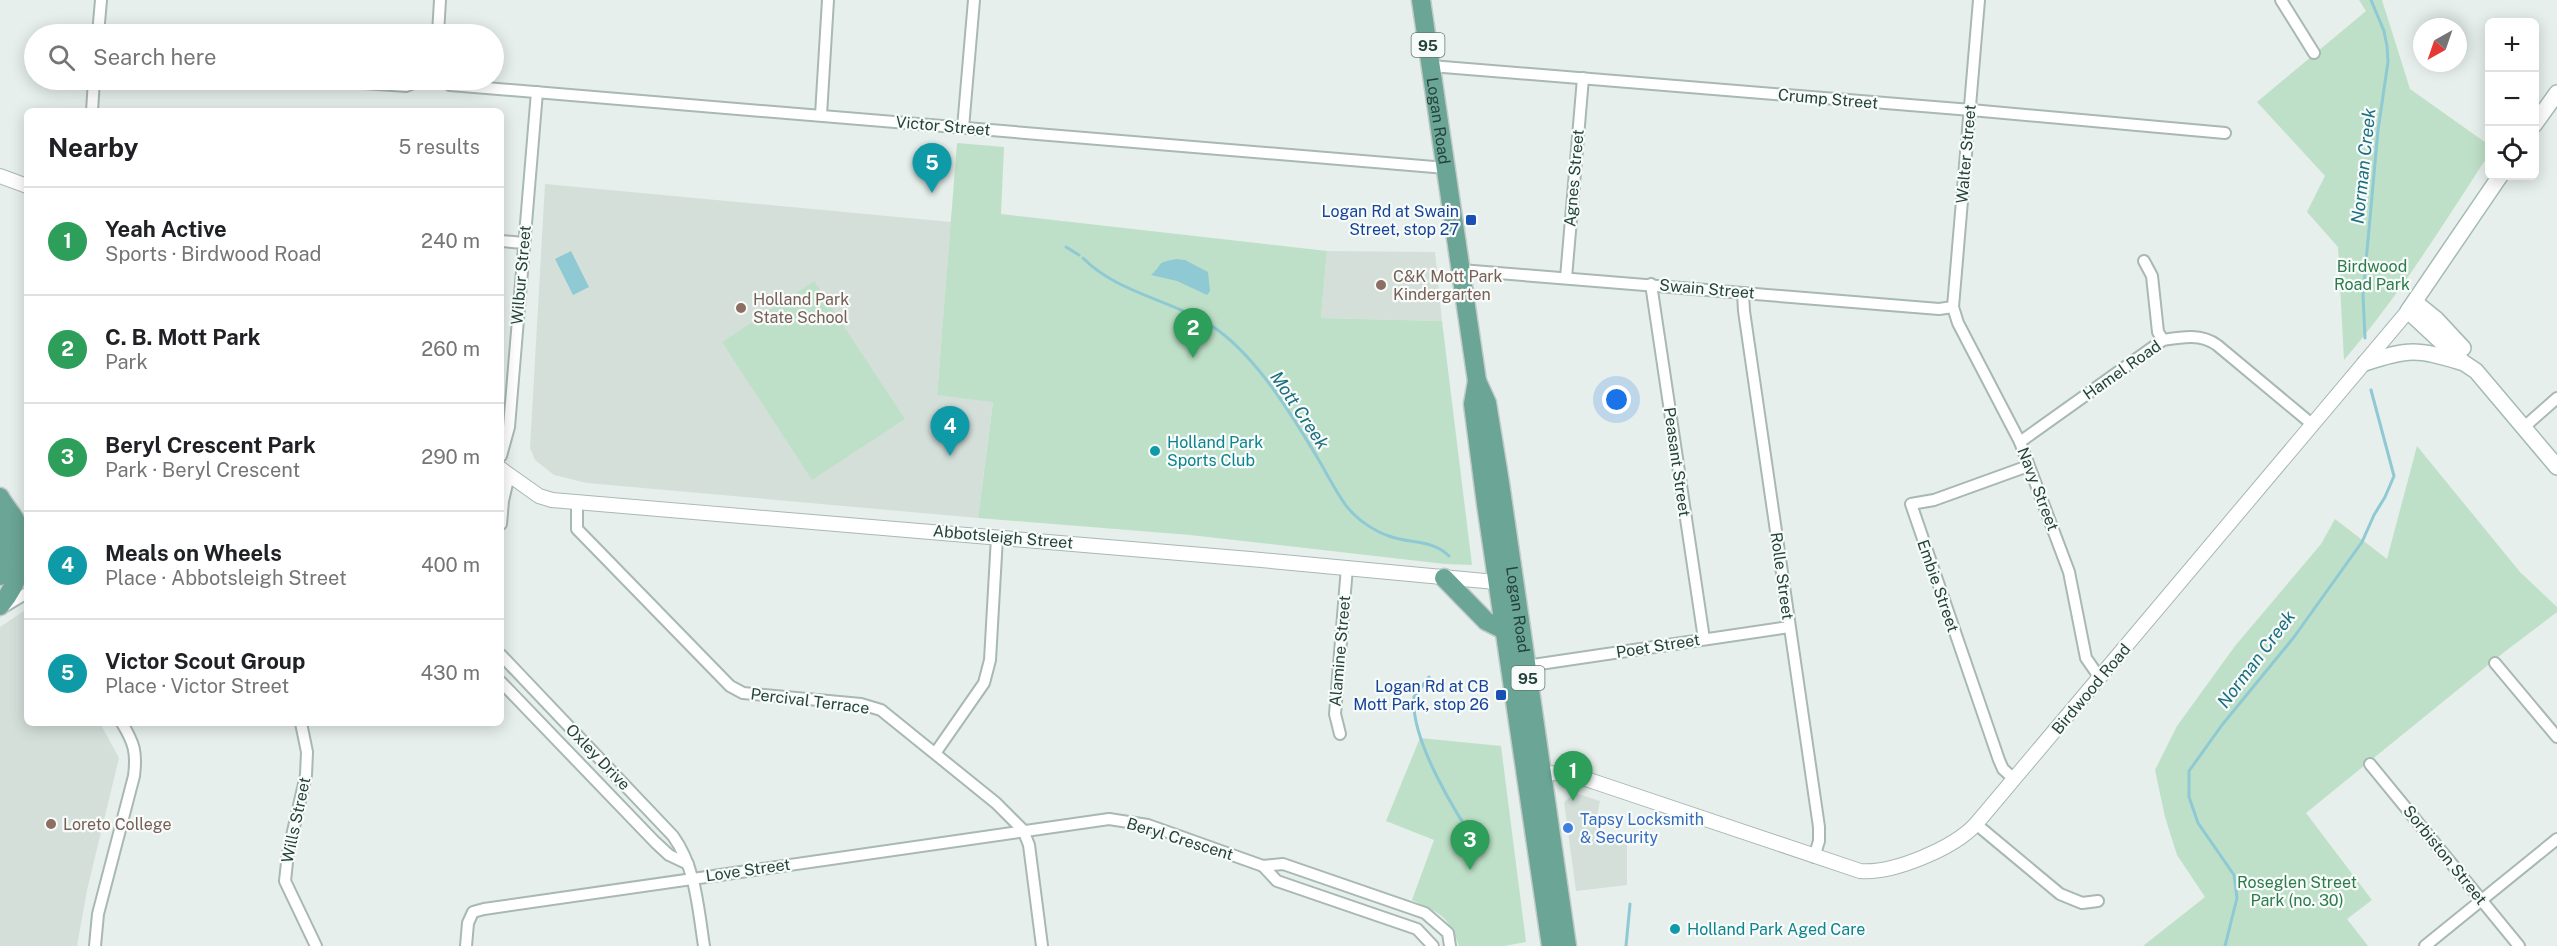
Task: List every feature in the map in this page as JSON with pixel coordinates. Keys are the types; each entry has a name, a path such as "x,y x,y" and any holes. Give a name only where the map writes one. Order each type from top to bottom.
{"main road":[{"name":"Logan Road","path":"1421,0 1477,381 1474,413 1505,583 1526,666 1533,774 1551,946"},
{"path":"2539,119 2557,93"},
{"path":"2412,307 2497,180"},
{"path":"2436,272 2431,297 2436,319"},
{"path":"2412,307 2436,319 2470,357 2470,367"},
{"path":"2412,307 2470,367 2557,467"},
{"path":"2365,363 2384,349 2415,351 2470,367"},
{"path":"0,607 23,571 20,531 1,499"},
{"path":"0,576 7,551 1,499"},
{"path":"1444,578 1486,621 1504,630"},
{"name":"Logan Road","path":"1505,583 1504,630 1567,946"}],"street":[{"path":"99,24 102,0"},
{"path":"439,24 440,0"},
{"path":"821,116 828,0"},
{"path":"963,128 974,0"},
{"name":"Walter Street","path":"1953,307 1979,0"},
{"path":"2281,0 2314,53"},
{"name":"Crump Street","path":"1431,66 2225,133"},
{"name":"Agnes Street","path":"1566,278 1582,78"},
{"name":"Victor Street","path":"504,89 1446,168"},
{"path":"92,108 93,90"},
{"name":"Wilbur Street","path":"504,445 509,427 537,92"},
{"path":"0,177 24,185"},
{"path":"504,241 524,243"},
{"path":"2144,261 2152,276 2158,332 2163,340"},
{"name":"Swain Street","path":"1461,270 1939,309 1953,307"},
{"name":"Peasant Street","path":"1652,284 1704,639"},
{"name":"Rolle Street","path":"1743,293 1819,827 1819,841 1814,857"},
{"name":"Navy Street","path":"1953,307 1958,323 2020,442 2069,572 2086,658 2100,678"},
{"path":"2384,349 2412,307"},
{"name":"Hamel Road","path":"2020,442 2163,340 2192,336 2211,340 2313,425"},
{"name":"Birdwood Road","path":"1533,774 1560,773 1580,777 1860,871 1885,871 1953,842 1976,824 2365,363"},
{"path":"2523,428 2557,398"},
{"name":"Embie Street","path":"2014,779 1999,760 1911,504 1934,500 2028,466"},
{"name":"Abbotsleigh Street","path":"505,472 539,495 552,500 1347,567 1505,583"},
{"name":"Percival Terrace","path":"577,501 577,530 730,686 743,693 861,704 880,710 936,752 996,803 1023,830"},
{"path":"936,752 984,683 990,660 997,537"},
{"name":"Alamine Street","path":"1340,734 1335,714 1347,567"},
{"path":"0,581 23,571"},
{"path":"0,607 24,595"},
{"name":"Poet Street","path":"1526,666 1789,627"},
{"name":"Oxley Drive","path":"504,658 673,836 683,850 693,878 704,946"},
{"path":"2495,663 2557,737"},
{"name":"Oxley Drive","path":"504,685 655,842 669,855 688,864"},
{"path":"95,946 98,914 135,776 137,756 124,726"},
{"name":"Wills Street","path":"302,726 307,752 306,775 288,853 285,882 316,946"},
{"name":"Sorbiston Street","path":"2370,764 2519,946"},
{"name":"Beryl Crescent","path":"1023,830 1109,819 1148,825 1263,866 1283,864 1425,913 1448,933 1450,946"},
{"path":"1976,824 2060,894 2082,903 2098,901"},
{"path":"1023,830 1029,845 1042,946"},
{"name":"Love Street","path":"466,946 468,923 473,912 1023,830"},
{"path":"2425,946 2557,839"},
{"name":"Beryl Crescent","path":"1263,866 1277,881 1418,929 1433,946"}],"shaded area":[{"name":"Holland Park State School","path":"545,184 951,222 937,394 993,401 978,518 587,483 554,475 535,460 530,448"},
{"name":"C&K Mott Park Kindergarten","path":"1327,251 1435,252 1442,321 1321,318"},
{"name":"Loreto College","path":"24,611 24,726 102,726 119,758 87,890 77,946 0,946 0,627"},
{"path":"1575,793 1600,801 1597,815 1601,842 1627,839 1627,885 1576,891 1564,802"}],"green space":[{"name":"Birdwood Road Park","path":"2359,0 2382,0 2410,89 2485,142 2485,160 2402,285 2344,360 2338,247 2307,212 2325,176 2257,102 2366,11"},
{"path":"957,143 1004,147 1001,214 1327,251 1321,318 1442,321 1472,565 1445,564 1190,535 978,518 993,402 937,395"},
{"path":"814,281 905,419 812,480 722,342"},
{"name":"Roseglen Street Park (no. 30)","path":"2417,446 2520,572 2557,607 2557,612 2306,813 2372,900 2347,919 2368,946 2143,946 2205,897 2177,855 2165,817 2155,770 2177,726 2235,646 2321,544 2335,519 2387,559"},
{"path":"1420,738 1501,746 1526,942 1504,946 1459,946 1451,927 1442,916 1412,900 1434,840 1386,821"}],"water":[{"path":"571,251 589,287 573,295 555,259"},
{"path":"1176,259 1185,260 1208,272 1210,291 1207,295 1177,281 1151,275 1162,263"}],"waterway":[{"name":"Norman Creek","path":"2365,338 2363,295 2378,130 2388,62 2384,31 2371,0"},
{"name":"Mott Creek","path":"1066,247 1079,255"},
{"name":"Mott Creek","path":"1083,258 1114,281 1203,320 1234,343 1274,389 1340,497 1352,512 1367,525 1383,534 1428,544 1449,556"},
{"name":"Norman Creek","path":"2225,946 2237,898 2234,875 2198,823 2189,797 2189,771 2222,725 2294,637 2362,542 2385,497 2394,476 2371,390"},
{"name":"Mott Creek","path":"1429,677 1414,697 1419,734 1448,797 1481,849"},
{"name":"Mott Creek","path":"1626,946 1630,904"}],"place":[{"name":"Victor Scout Group","path":"932,193"},
{"name":"Logan Rd at Swain Street, stop 27","path":"1471,220"},
{"name":"C&K Mott Park Kindergarten","path":"1381,285"},
{"name":"Holland Park State School","path":"741,308"},
{"name":"C. B. Mott Park","path":"1193,358"},
{"name":"Holland Park Sports Club","path":"1155,451"},
{"name":"Meals on Wheels","path":"950,456"},
{"name":"Logan Rd at CB Mott Park, stop 26","path":"1501,695"},
{"name":"Yeah Active","path":"1573,801"},
{"name":"Loreto College","path":"51,824"},
{"name":"Tapsy Locksmith & Security","path":"1568,828"},
{"name":"Beryl Crescent Park","path":"1470,870"},
{"name":"Holland Park Aged Care","path":"1675,929"}]}
